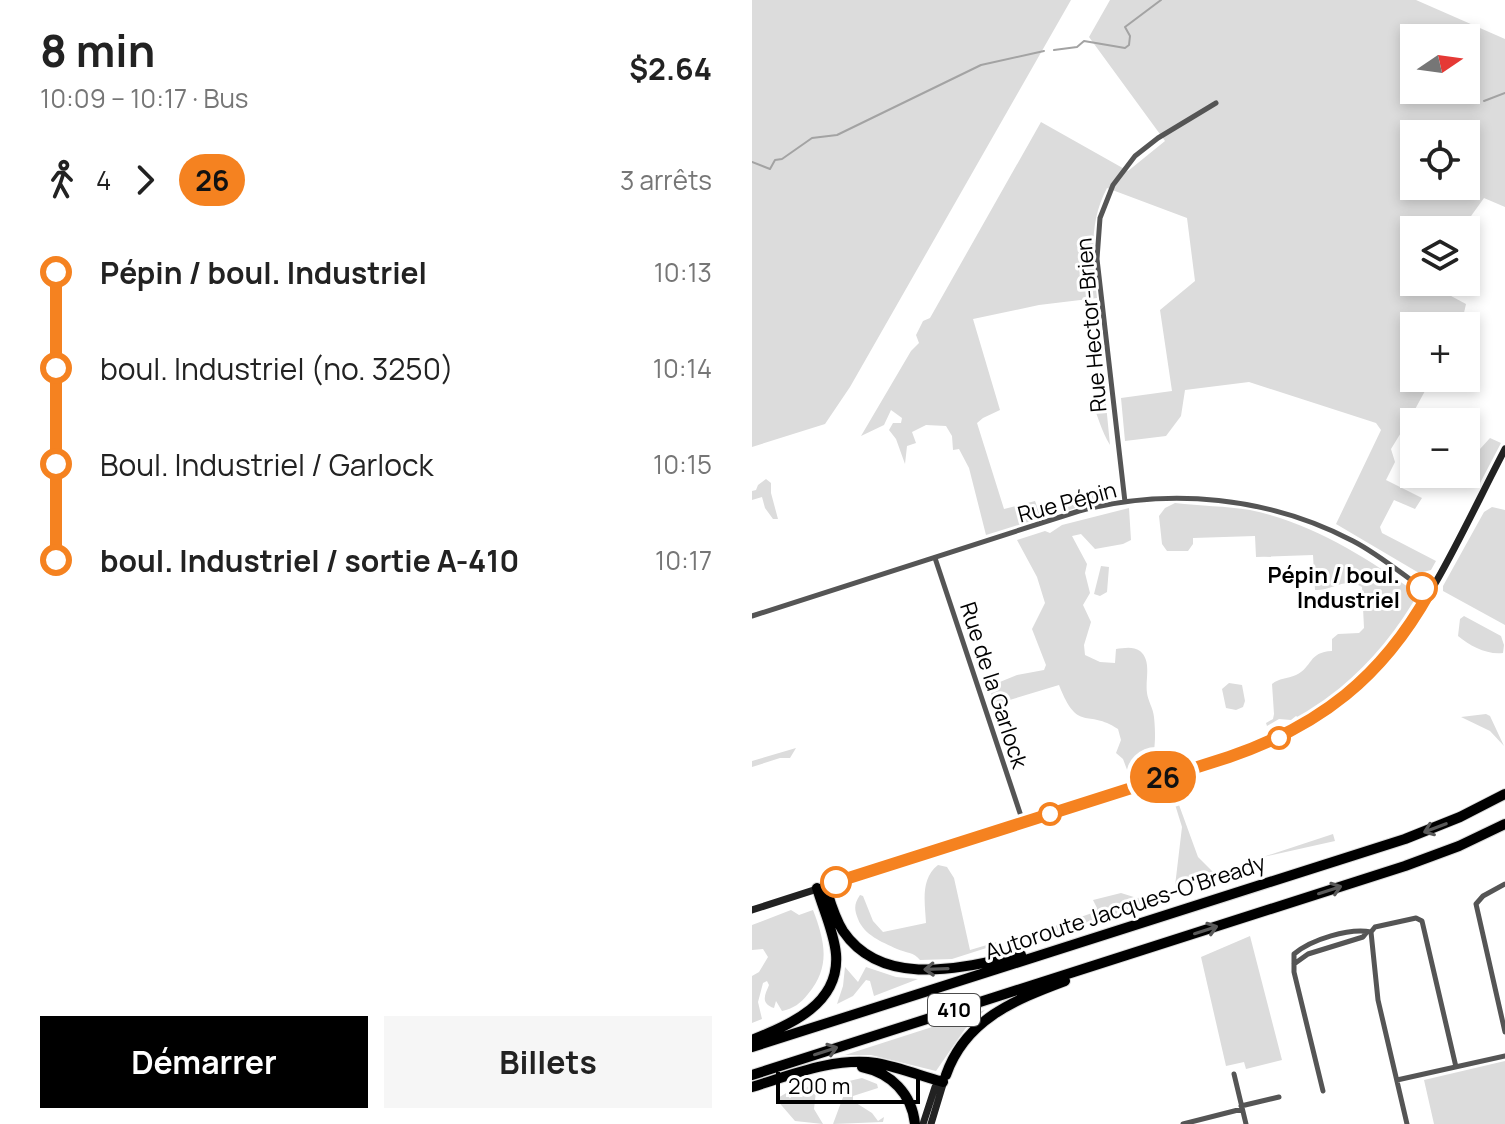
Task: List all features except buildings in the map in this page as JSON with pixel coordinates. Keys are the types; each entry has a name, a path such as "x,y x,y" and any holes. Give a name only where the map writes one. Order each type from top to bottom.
{"highway":[{"name":"Autoroute Jacques-O'Bready","path":"752,1047 1411,837 1505,794"},
{"name":"Autoroute Jacques-O'Bready","path":"752,1075 1422,860 1505,824"},
{"path":"821,887 850,940 871,956 898,967 941,970 1074,944"},
{"path":"752,1040 806,1014 830,987 836,951 821,887"},
{"path":"752,1087 832,1065 873,1063 943,1079 965,1040 1002,1007 1156,946"},
{"path":"832,1065 864,1067 888,1076 907,1097 915,1124"}],"street":[{"name":"Rue Hector-Brien","path":"1125,502 1097,259 1100,218 1113,185 1135,156 1158,138 1216,103"},
{"path":"752,909 1237,754 1296,730 1338,702 1373,672 1403,635 1429,593 1505,449"},
{"name":"Rue Pépin","path":"752,616 1079,511 1125,502 1208,499 1258,506 1291,515 1365,547 1429,593"},
{"name":"Rue de la Garlock","path":"935,558 1023,822"},
{"path":"1505,884 1483,896 1476,904 1505,1032"},
{"path":"1323,1091 1294,964 1308,954 1363,937 1375,927 1416,918 1422,921 1456,1067"},
{"path":"1369,932 1378,1000 1407,1124"},
{"path":"1397,1080 1505,1056"},
{"path":"1234,1074 1246,1124"},
{"path":"923,1124 935,1087 943,1079"},
{"path":"931,1124 943,1079"},
{"path":"1183,1124 1279,1097"}],"shaded area":[{"path":"752,0 1071,0 850,387 825,424 752,447"},
{"path":"1110,0 1416,0 1471,24 1400,24 1400,104 1480,104 1480,28 1505,39 1505,207 1484,198 1471,216 1400,216 1400,296 1451,296 1466,304 1464,312 1400,312 1400,392 1424,392 1416,408 1400,408 1400,434 1391,449 1395,462 1386,480 1422,498 1415,509 1394,500 1380,527 1382,533 1436,561 1431,570 1419,573 1336,524 1381,430 1376,423 1249,382 1185,390 1181,416 1166,436 1125,441 1121,398 1172,391 1160,310 1195,281 1187,218 1107,188 1094,228 1097,298 1039,305 973,319 1000,410 977,423 1004,509 1035,501 1041,518 986,535 969,468 959,449 953,450 952,436 946,426 926,425 912,432 916,443 907,446 905,464 896,439 889,430 893,423 901,423 902,418 891,410 884,425 861,436 911,351 919,343 916,335 923,321 930,318 1041,122 1128,171 1165,141 1089,37"},
{"path":"1105,394 1110,445 1091,400"},
{"path":"1490,438 1501,443 1480,483 1480,449"},
{"path":"766,479 771,483 778,519 773,519 765,508 762,497 752,500 752,491"},
{"path":"1091,490 1095,502 1066,511 1063,498"},
{"path":"1175,503 1250,510 1295,523 1358,554 1419,596 1380,653 1338,695 1302,720 1296,716 1291,720 1279,719 1267,726 1274,714 1272,684 1301,672 1319,654 1332,651 1332,639 1338,634 1359,633 1364,628 1362,587 1345,583 1315,590 1313,555 1256,557 1255,536 1193,538 1188,551 1167,551 1162,544 1159,516 1165,508"},
{"path":"1492,507 1505,510 1505,625 1443,591 1484,512"},
{"path":"1129,508 1131,540 1123,544 1095,549 1081,534 1072,536 1087,564 1085,573 1090,593 1083,605 1091,622 1084,645 1085,655 1100,662 1115,663 1116,649 1131,648 1140,651 1146,660 1147,693 1154,717 1155,745 1150,764 1138,775 1129,775 1123,759 1116,753 1121,740 1118,729 1078,715 1059,685 993,705 990,686 1017,675 1044,670 1046,665 1032,629 1045,603 1037,577 1017,540"},
{"path":"1101,566 1109,567 1107,592 1100,596 1094,594"},
{"path":"1464,616 1501,636 1503,653 1479,649 1458,636 1460,619"},
{"path":"1229,683 1242,685 1245,701 1243,707 1236,710 1226,708 1222,689"},
{"path":"1490,716 1504,746 1490,731 1461,717"},
{"path":"796,748 790,758 752,767 752,761"},
{"path":"1171,783 1198,857 1214,873 1175,886 1182,827 1169,785"},
{"path":"1333,834 1335,841 1263,857"},
{"path":"938,865 947,867 954,878 970,950 1002,943 952,959 920,960 869,934 855,909 860,895 873,921 883,932 926,923 926,884"},
{"path":"1121,893 1137,898 1165,894 1097,921 1026,936 1095,912 1097,908 1093,900"},
{"path":"791,910 799,915 813,910 823,943 820,974 803,1000 782,1011 776,1001 774,1008 767,1004 765,998 769,985 767,981 763,983 758,1002 762,1019 752,1023 752,976 759,972 768,957 763,949 752,950 752,925"},
{"path":"1250,936 1282,1060 1246,1069 1244,1062 1226,1066 1201,957"},
{"path":"845,967 858,982 866,967 896,977 918,979 874,996 870,981 866,980 853,996 837,1004"},
{"path":"985,1010 965,1029 936,1071 871,1055 845,1055"},
{"path":"1505,1061 1505,1124 1434,1124 1424,1080"},
{"path":"862,1078 877,1084 878,1088 853,1096 853,1101 872,1113 878,1121 884,1117 883,1122 833,1124 849,1081"},
{"path":"817,1083 814,1109 823,1124 795,1121 776,1099 800,1085 805,1088"}],"waterway":[{"path":"1054,50 1077,47 1084,41 1125,48 1129,45 1130,36 1125,27 1161,0"},
{"path":"752,162 770,169 775,160 782,159 812,138 837,135 981,65 1044,51"},
{"path":"1484,101 1505,93"}],"bus line":[{"name":"26","path":"836,882 1229,757 1289,733 1338,702 1382,662 1429,593 1422,588"}],"place":[{"name":"Pépin / boul. Industriel","path":"1422,588"}]}
